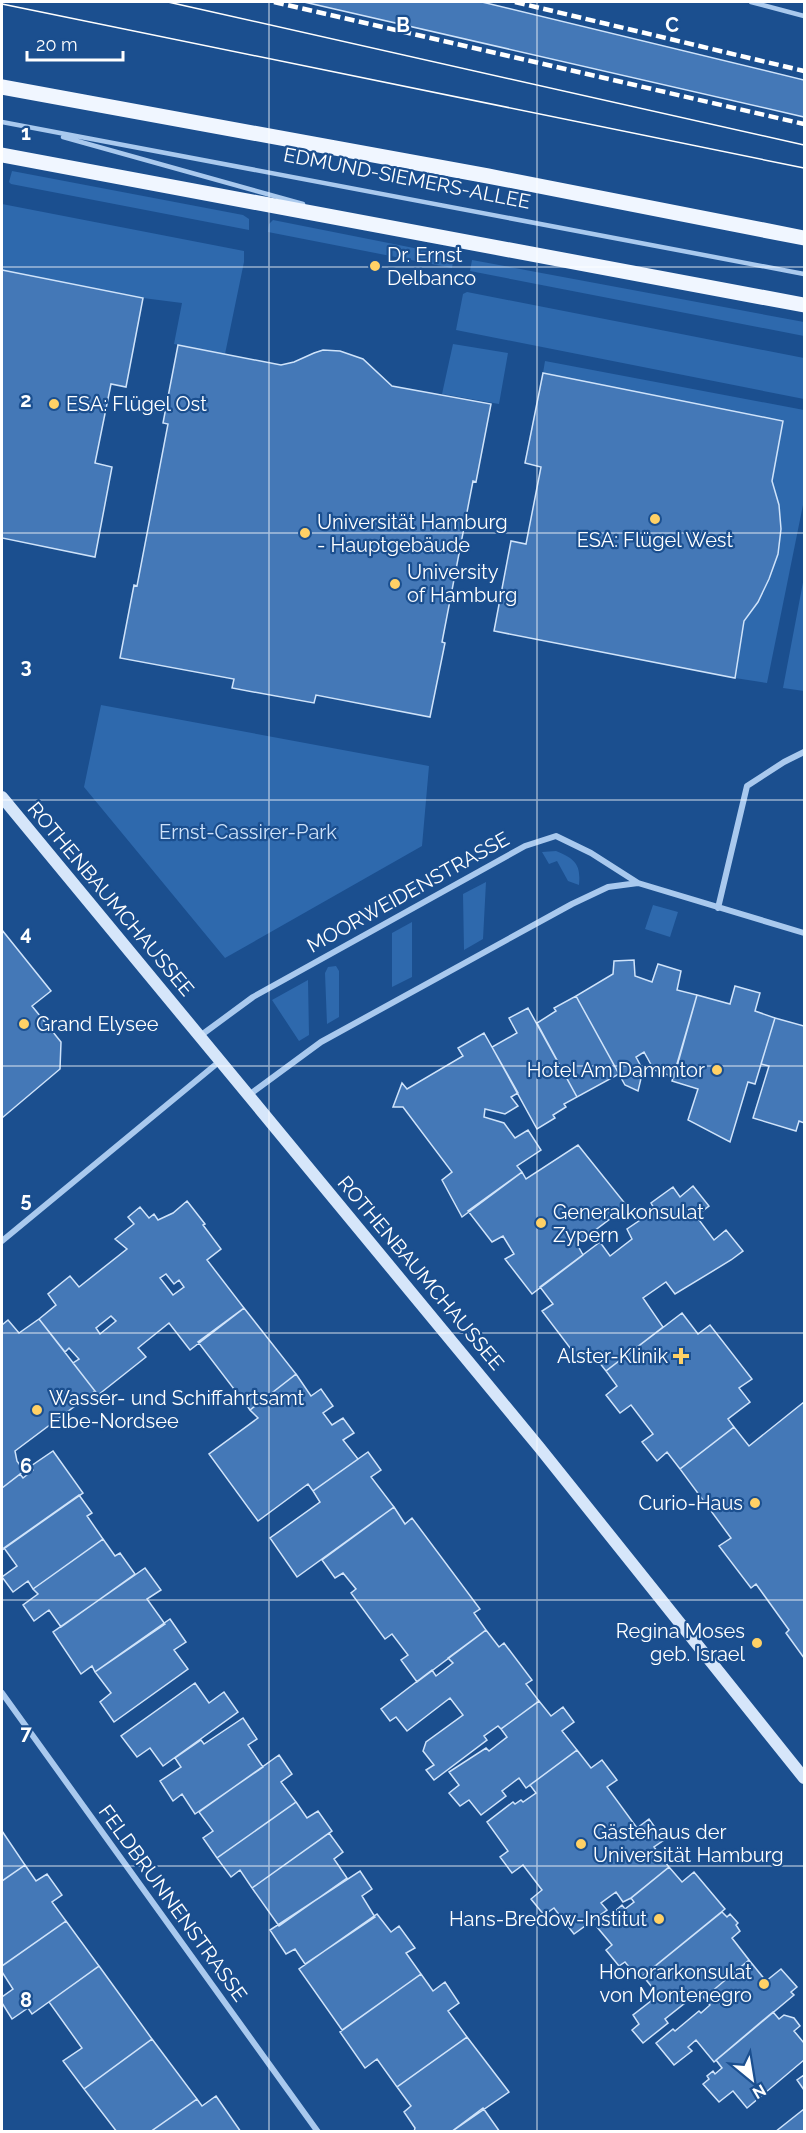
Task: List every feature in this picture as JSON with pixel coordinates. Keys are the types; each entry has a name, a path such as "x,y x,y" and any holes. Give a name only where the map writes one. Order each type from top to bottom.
{"main road":[{"name":"EDMUND-SIEMERS-ALLEE","path":"2,87 489,176 804,237"},
{"path":"2,154 804,305"},
{"name":"ROTHENBAUMCHAUSSEE","path":"2,797 539,1447 804,1778"}],"street":[{"path":"718,908 747,786 804,752"},
{"name":"MOORWEIDENSTRASSE","path":"200,1036 253,997 531,843 556,836 591,853 638,883 804,933"},
{"name":"MOORWEIDENSTRASSE","path":"249,1095 321,1042 572,904 608,887 638,883"},
{"path":"2,1241 221,1061"},
{"name":"FELDBRUNNENSTRASSE","path":"2,1693 318,2132"}],"lane":[{"path":"751,2 804,16"},
{"name":"EDMUND-SIEMERS-ALLEE","path":"2,122 804,274"},
{"path":"32,129 382,226"}],"green space":[{"path":"12,171 243,215 249,219 249,230 11,184 9,182"},
{"path":"2,204 244,251 244,262 225,354 174,344 182,303 143,298 2,270"},
{"path":"273,220 454,256 452,268 268,232 269,224"},
{"path":"472,260 804,322 804,336 470,271"},
{"path":"467,292 804,358 804,399 456,330 463,294"},
{"path":"453,344 508,353 499,404 442,394"},
{"path":"545,361 804,410 804,500 767,683 735,678 744,621 758,602 778,554 781,529 779,505 772,481 783,421 543,373"},
{"path":"804,577 804,691 783,688"},
{"name":"Ernst-Cassirer-Park","path":"101,705 429,766 422,846 225,958 84,787"},
{"path":"556,851 568,857 578,867 579,885 568,881 557,861 549,864 542,852"},
{"path":"486,882 483,939 464,950 463,894"},
{"path":"653,905 678,912 670,937 645,929"},
{"path":"412,922 412,977 392,987 392,933"},
{"path":"336,966 339,971 339,1017 327,1024 325,973 328,967"},
{"path":"308,980 309,1035 299,1041 272,1000"}],"building":[{"path":"304,2 482,2 804,80 804,117"},
{"name":"ESA: Flügel Ost","path":"2,270 143,298 126,387 111,384 95,463 112,467 95,557 2,538"},
{"name":"Universität Hamburg - Hauptgebäude","path":"178,345 281,365 323,350 340,351 363,359 392,386 491,404 476,482 473,481 430,717 316,695 314,703 232,688 234,679 120,658 134,585 137,586 168,424 163,423"},
{"name":"ESA: Flügel West","path":"543,373 783,421 772,481 779,505 781,529 778,554 758,602 744,621 735,678 494,631 511,541 526,544 541,467 525,463"},
{"name":"Grand Elysee","path":"2,930 51,991 32,1006 61,1042 60,1069 2,1118"},
{"path":"634,960 635,976 652,982 658,964 681,971 677,990 697,995 674,1077 654,1070 644,1052 636,1057 643,1070 638,1091 625,1085 576,996 613,974 614,961"},
{"name":"Hotel Am Dammtor","path":"735,986 760,993 755,1011 775,1018 755,1084 748,1082 730,1142 688,1120 698,1089 672,1081 697,995 730,1004"},
{"path":"576,996 619,1074 577,1097 537,1023 556,1011 554,1008"},
{"path":"528,1008 577,1097 564,1104 566,1107 553,1115 555,1118 537,1129 492,1047 517,1033 509,1018"},
{"path":"775,1018 804,1026 804,1123 799,1121 796,1131 753,1118 769,1066 761,1064"},
{"path":"484,1033 518,1093 511,1097 518,1106 505,1114 485,1109 484,1117 504,1123 515,1138 528,1130 541,1150 517,1166 522,1172 462,1217 442,1180 452,1172 403,1107 393,1107 402,1083 407,1089 463,1056 458,1048"},
{"name":"Generalkonsulat Zypern","path":"578,1145 627,1206 577,1244 583,1255 532,1294 505,1259 514,1254 503,1236 492,1242 468,1211 522,1172 526,1179"},
{"path":"693,1186 709,1206 696,1216 714,1240 726,1230 743,1251 675,1294 666,1282 643,1298 663,1327 606,1371 591,1352 580,1361 542,1311 553,1304 540,1287 600,1242 610,1256 632,1239 627,1229 655,1210 651,1203 673,1187 680,1197"},
{"path":"187,1201 205,1224 203,1225 221,1249 207,1260 244,1308 190,1350 169,1323 138,1348 146,1357 98,1395 73,1363 79,1359 69,1348 65,1352 39,1319 56,1305 48,1294 70,1276 79,1287 127,1249 115,1239 134,1224 128,1217 140,1207 149,1218 154,1214 158,1220 173,1213","holes":["166,1274 174,1284 179,1280 184,1287 173,1295 160,1278","111,1316 116,1321 100,1334 96,1328"]},
{"path":"244,1308 296,1374 250,1410 198,1342"},
{"path":"682,1313 698,1334 710,1325 752,1379 739,1388 750,1402 728,1419 734,1427 680,1469 667,1452 657,1461 642,1442 653,1434 631,1405 620,1413 606,1395 617,1386 606,1371"},
{"name":"Wasser- und Schiffahrtsamt Elbe-Nordsee","path":"39,1319 95,1391 15,1451 17,1461 24,1471 2,1488 2,1325 8,1320 19,1333"},
{"path":"296,1374 311,1396 321,1389 333,1406 323,1413 332,1425 343,1418 354,1433 343,1440 358,1459 313,1491 308,1484 258,1521 209,1454 258,1418 250,1410"},
{"name":"Curio-Haus","path":"804,1402 804,1658 786,1633 789,1630 756,1584 751,1588 719,1546 731,1538 680,1469 734,1427 749,1446"},
{"path":"53,1451 83,1493 2,1550 2,1488 20,1474 23,1478 33,1470 31,1466"},
{"path":"368,1452 381,1470 371,1477 394,1507 297,1577 270,1538 320,1502 313,1491"},
{"path":"79,1495 92,1513 87,1516 103,1539 33,1589 28,1581 13,1592 2,1577 17,1566 4,1548"},
{"path":"394,1507 405,1524 412,1518 480,1609 474,1613 486,1630 417,1682 401,1660 408,1655 392,1634 385,1639 351,1593 356,1589 343,1573 335,1578 322,1560"},
{"path":"103,1539 115,1556 120,1553 135,1574 61,1627 49,1610 34,1621 23,1605 38,1594 33,1589"},
{"path":"145,1568 161,1590 147,1599 165,1624 95,1672 92,1666 81,1674 53,1632"},
{"path":"170,1619 186,1642 174,1650 188,1669 114,1722 100,1702 111,1693 95,1672"},
{"path":"486,1630 499,1647 504,1643 532,1680 526,1684 539,1701 501,1729 498,1726 484,1736 487,1740 434,1780 426,1770 434,1765 423,1751 426,1742 463,1715 450,1698 407,1731 396,1717 390,1721 381,1709 432,1670 436,1676 453,1663 448,1658"},
{"path":"195,1683 209,1703 224,1692 238,1712 163,1766 150,1748 137,1757 121,1736"},
{"path":"539,1701 551,1716 563,1707 574,1722 562,1731 577,1750 526,1788 519,1778 502,1791 506,1796 481,1815 469,1800 460,1806 449,1793 459,1785 449,1772 486,1748 489,1751 507,1737 501,1729"},
{"path":"243,1718 257,1739 248,1745 263,1767 195,1814 182,1794 173,1801 160,1781 181,1767 175,1758 201,1740 204,1744"},
{"name":"Gästehaus der Universität Hamburg","path":"577,1750 591,1768 602,1760 617,1780 607,1787 637,1828 649,1819 664,1840 654,1847 669,1867 623,1902 616,1892 601,1903 607,1910 574,1934 554,1908 544,1915 531,1899 542,1890 523,1865 512,1873 500,1857 508,1851 487,1822 513,1802 515,1804 521,1800 523,1802 536,1793 530,1785"},
{"path":"279,1755 292,1774 281,1782 296,1802 217,1858 203,1838 213,1831 199,1812"},
{"path":"296,1802 307,1818 318,1811 332,1831 252,1888 240,1870 231,1877 217,1858"},
{"path":"2,1831 25,1865 2,1881"},
{"path":"329,1833 343,1852 334,1859 347,1878 279,1926 252,1888"},
{"path":"25,1865 36,1881 47,1874 62,1895 52,1902 66,1921 2,1966 2,1881"},
{"name":"Hans-Bredow-Institut","path":"669,1867 682,1882 694,1872 725,1909 639,1979 625,1962 619,1966 606,1950 612,1945 597,1927 622,1905 625,1909 634,1902 631,1898"},
{"path":"360,1871 372,1889 362,1896 375,1917 305,1964 295,1949 286,1954 270,1930"},
{"path":"722,1912 727,1917 730,1914 738,1923 736,1925 740,1931 732,1938 749,1960 704,1998 699,1992 665,2019 668,2023 643,2043 632,2030 639,2024 633,2015 660,1997 643,1976"},
{"path":"377,1914 391,1932 399,1926 415,1948 406,1953 421,1974 342,2030 299,1969"},
{"path":"66,1921 99,1966 32,2014 28,2008 12,2019 2,2003 2,1997 13,1989 2,1972 2,1966"},
{"path":"749,1960 766,1981 781,1969 797,1987 791,1992 794,1995 714,2062 696,2040 688,2047 692,2051 674,2065 656,2043 710,2005 704,1998"},
{"path":"99,1966 152,2039 84,2089 63,2061 82,2048 49,2002"},
{"path":"421,1974 433,1991 445,1982 459,2003 448,2011 467,2037 397,2087 377,2059 365,2068 340,2032"},
{"path":"773,2012 779,2019 784,2015 794,2018 800,2026 794,2031 804,2043 804,2060 747,2108 733,2091 719,2102 703,2084 709,2079 707,2076 713,2071 715,2074 722,2068 716,2060"},
{"path":"467,2037 509,2092 451,2132 414,2132 415,2128 404,2112 411,2106 397,2087"},
{"path":"152,2039 197,2099 150,2132 117,2132 84,2089"},
{"path":"804,2075 804,2090 797,2080"},
{"path":"216,2096 241,2132 150,2132 197,2099 202,2106"},
{"path":"483,2108 500,2132 451,2132"},
{"path":"804,2109 804,2132 775,2132"}],"tram line":[{"path":"168,2 804,145"},
{"path":"2,4 804,168"}],"railway":[{"path":"274,2 804,124"},
{"path":"515,2 804,71"}],"place":[{"name":"Dr. Ernst Delbanco","path":"375,266"},
{"name":"ESA: Flügel Ost","path":"54,404"},
{"name":"ESA: Flügel West","path":"655,519"},
{"name":"Universität Hamburg - Hauptgebäude","path":"305,533"},
{"name":"University of Hamburg","path":"395,584"},
{"name":"Grand Elysee","path":"24,1024"},
{"name":"Hotel Am Dammtor","path":"717,1070"},
{"name":"Generalkonsulat Zypern","path":"541,1223"},
{"name":"Alster-Klinik","path":"681,1356"},
{"name":"Wasser- und Schiffahrtsamt Elbe-Nordsee","path":"37,1410"},
{"name":"Curio-Haus","path":"755,1503"},
{"name":"Regina Moses geb. Israel","path":"757,1643"},
{"name":"Gästehaus der Universität Hamburg","path":"581,1844"},
{"name":"Hans-Bredow-Institut","path":"659,1919"},
{"name":"Honorarkonsulat von Montenegro","path":"764,1984"}]}
